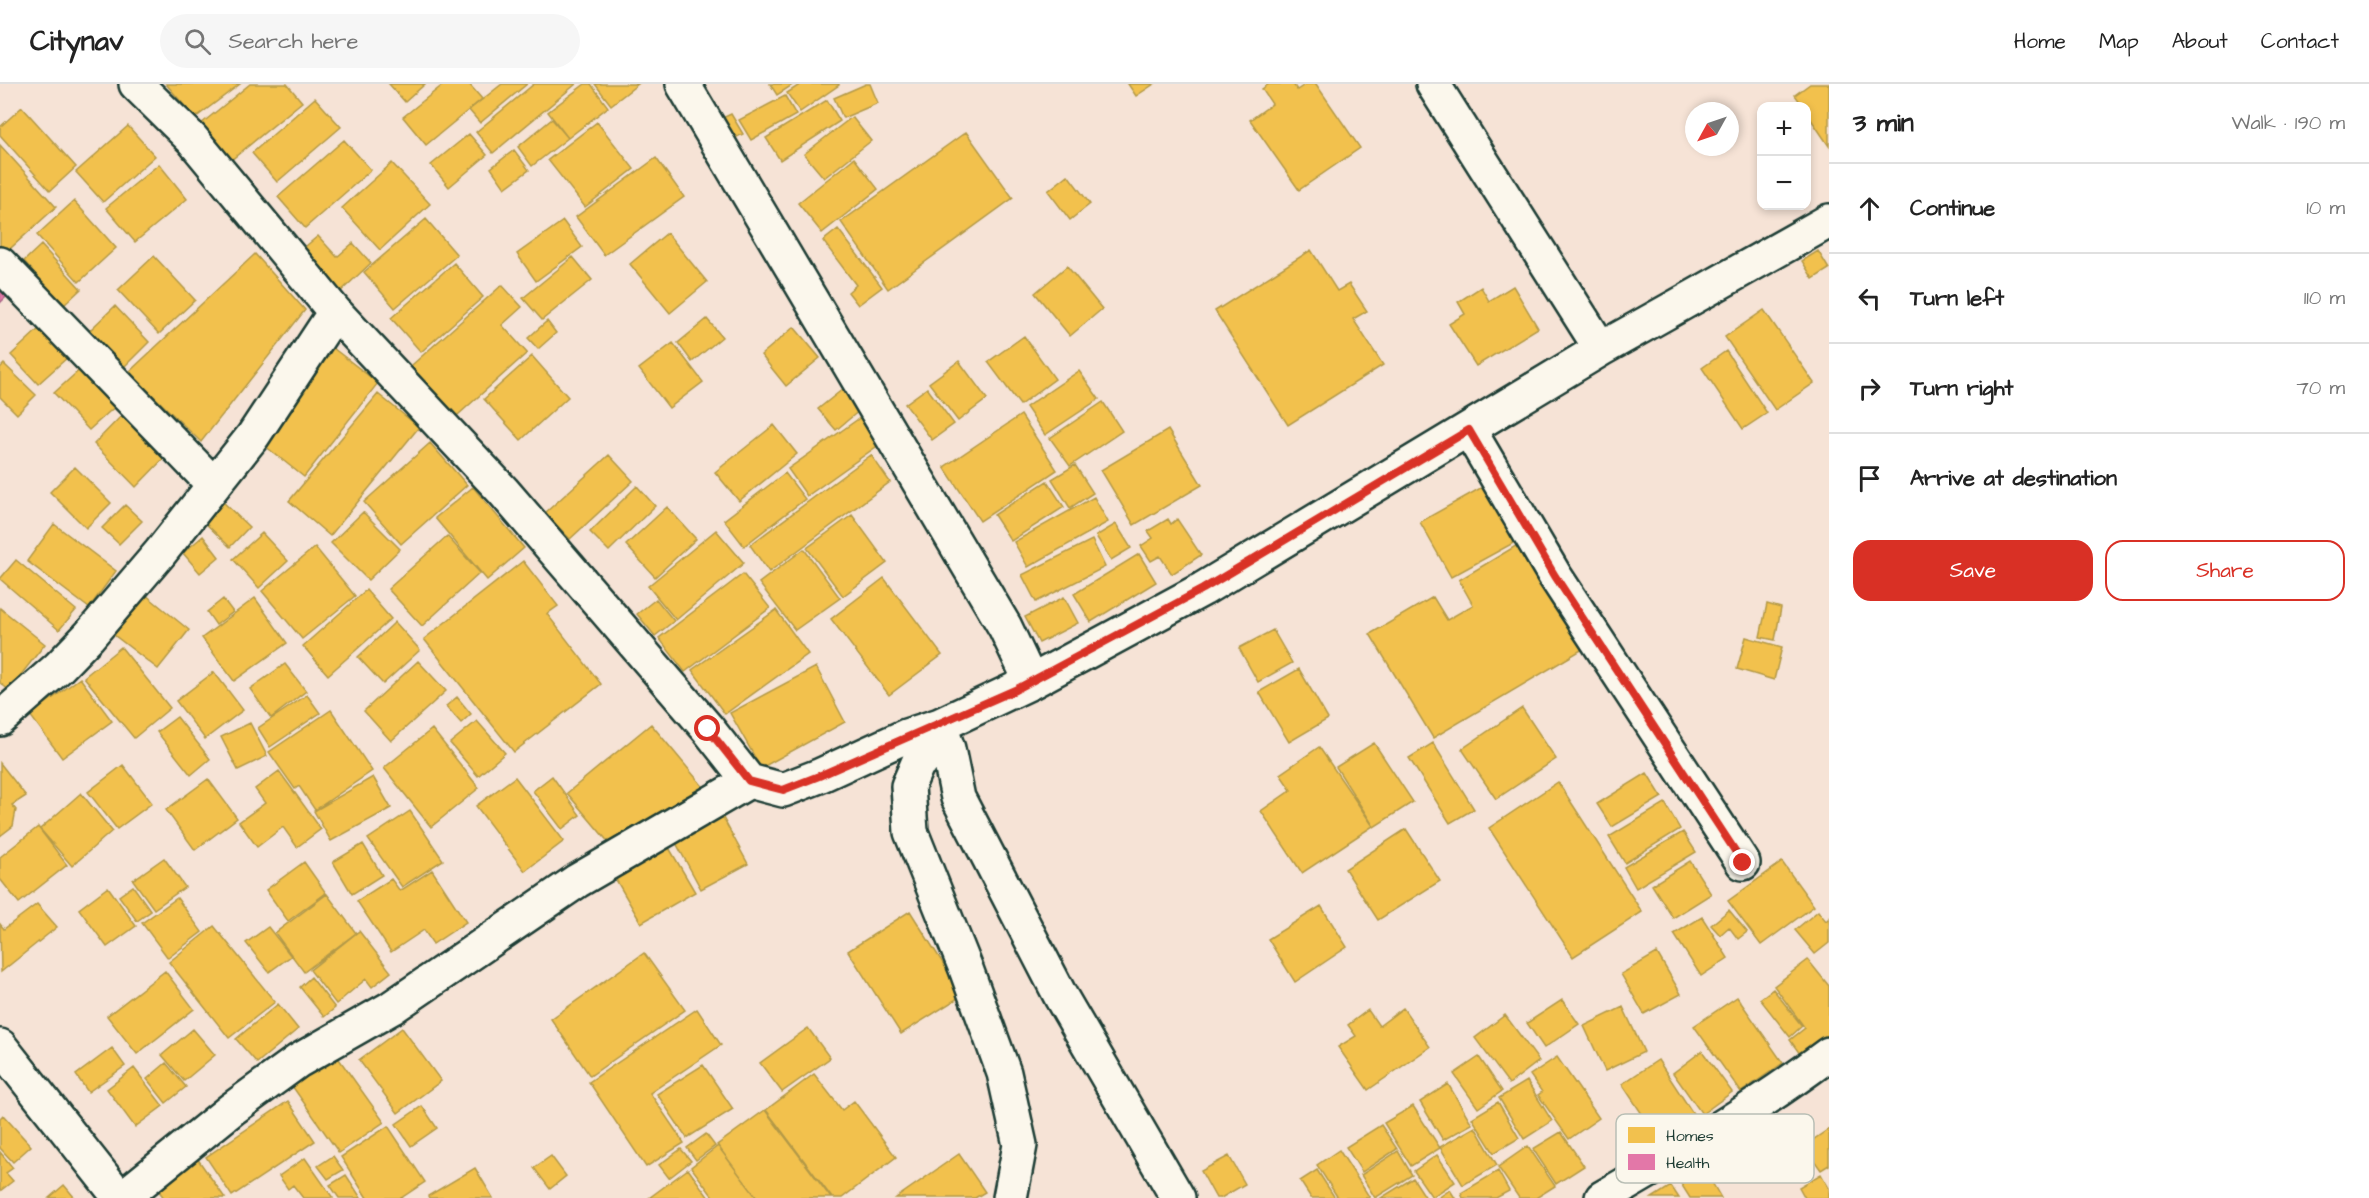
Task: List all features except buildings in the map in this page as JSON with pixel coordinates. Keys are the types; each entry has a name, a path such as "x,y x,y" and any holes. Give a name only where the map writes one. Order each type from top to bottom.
{"street":[{"path":"136,84 192,139 335,312 503,491 708,729 749,781 783,790 906,736 944,737"},
{"path":"683,84 1005,627 1030,682"},
{"path":"1433,84 1601,349"},
{"path":"1010,1198 1020,1145 1004,1073 966,969 911,832 908,786 918,763 944,737 1030,682 1203,589 1601,349 1829,221"},
{"path":"0,264 214,485"},
{"path":"0,719 58,668 89,636 160,553 253,436 335,312"},
{"path":"1469,430 1555,576 1743,863"},
{"path":"944,737 958,798 1061,997 1178,1198"},
{"path":"0,1046 121,1198 232,1109 298,1061 391,1008 577,881 749,781"},
{"path":"1745,1114 1829,1054"},
{"path":"1602,1198 1628,1183"}],"route":[{"path":"708,729 749,781 783,790 819,776 1015,690 1203,589 1469,430 1555,576 1743,863"}]}
